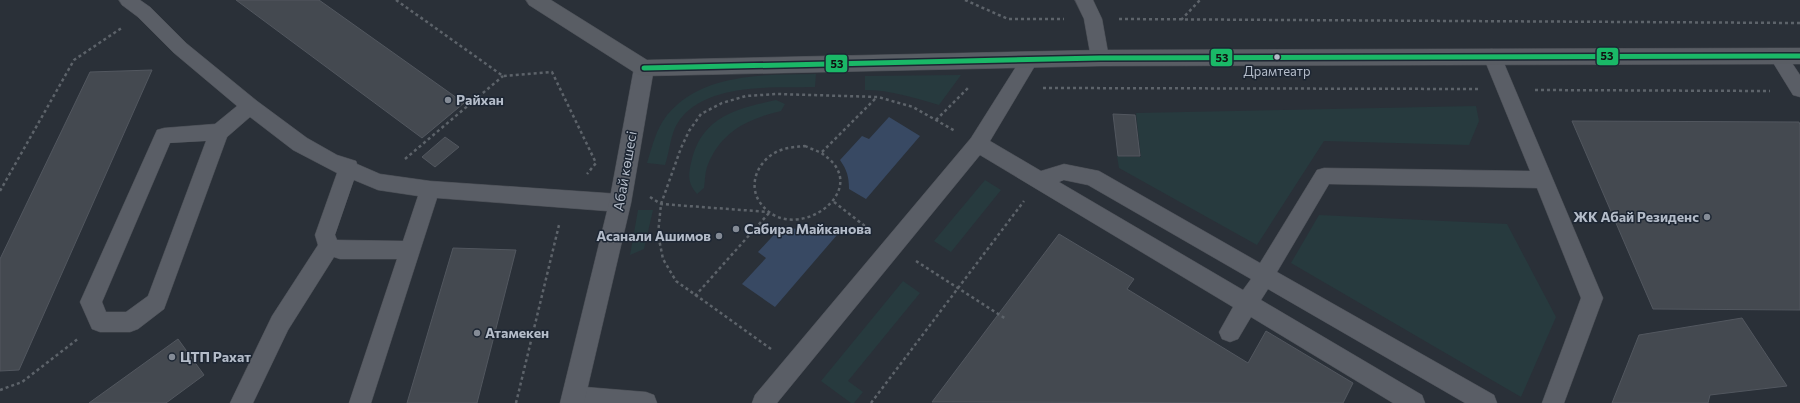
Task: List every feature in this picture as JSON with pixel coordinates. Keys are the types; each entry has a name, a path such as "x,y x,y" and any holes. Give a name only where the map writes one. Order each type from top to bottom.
{"street":[{"path":"536,0 644,68 1100,58 1800,56"},
{"name":"Абай көшесі","path":"573,400 620,203 644,68"}],"lane":[{"path":"128,0 144,12 180,48 250,106 300,144 330,161 378,182 430,189 620,203"},
{"path":"1084,0 1093,19 1100,58"},
{"path":"1492,56 1508,90 1592,298 1553,403"},
{"path":"1778,56 1800,90"},
{"path":"763,403 978,144 1030,59"},
{"path":"219,132 164,136 91,302 100,322 130,322 156,302 219,132 250,106"},
{"path":"978,144 1414,403"},
{"path":"329,246 325,235 348,168"},
{"path":"1040,180 1064,172 1092,177 1486,403"},
{"path":"1230,332 1324,176 1544,180"},
{"path":"360,403 430,189"},
{"path":"329,246 340,250 411,250"},
{"path":"241,403 280,323 329,246"},
{"path":"573,400 646,403"}],"path":[{"path":"396,0 503,76"},
{"path":"965,0 1008,19 1800,23"},
{"path":"1181,20 1200,0"},
{"path":"0,191 74,60 144,12"},
{"path":"378,182 503,76 552,72 596,163 565,200 516,403"},
{"path":"936,120 967,88 1776,91"},
{"path":"794,365 676,281 663,258 658,234 661,204 689,131 701,114 722,103 746,96 777,94 878,97 914,107 978,144"},
{"path":"822,152 878,97"},
{"path":"805,146 822,152 830,157 838,168 841,179 840,191 834,202 823,211 810,218 796,220 782,218 770,212 760,204 755,193 754,181 758,169 765,159 777,151 791,147 805,146"},
{"path":"871,403 1024,201"},
{"path":"834,202 859,223"},
{"path":"661,204 770,212"},
{"path":"696,296 770,212"},
{"path":"912,258 1006,319"},
{"path":"0,390 22,382 100,322"}],"green space":[{"path":"816,74 815,87 779,87 740,90 721,94 704,101 689,110 677,124 673,133 665,165 647,163 657,132 663,120 682,101 698,91 717,83 756,76"},
{"path":"961,75 939,105 894,93 865,90 865,76"},
{"path":"776,100 785,104 781,111 746,123 727,136 719,145 707,167 704,188 697,194 690,183 689,172 696,147 711,125 734,112 747,107"},
{"path":"1476,106 1479,121 1469,145 1324,141 1257,245 1119,168 1117,156 1141,157 1136,113"},
{"path":"985,180 1001,190 951,252 934,241"},
{"path":"638,210 653,210 644,249 630,255"},
{"path":"1319,215 1507,224 1556,317 1521,397 1291,263"},
{"path":"903,281 920,293 848,381 863,392 854,403 851,403 821,381"}],"water":[{"path":"889,117 920,136 866,199 849,189 847,174 840,160 862,136 869,139"},
{"path":"821,224 837,235 775,307 742,284 766,258 758,252 781,227 801,228"}],"building":[{"path":"236,0 319,0 464,103 422,138"},
{"path":"152,70 19,370 0,371 0,259 90,72"},
{"path":"1113,114 1135,115 1140,156 1118,156"},
{"name":"ЖК Абай Резиденс","path":"1572,121 1799,122 1800,310 1653,309"},
{"path":"445,137 459,147 435,167 422,157"},
{"path":"1059,234 1134,279 1127,289 1248,363 1266,331 1353,383 1343,403 932,402"},
{"path":"453,248 516,250 477,403 407,403"},
{"path":"1742,318 1787,386 1710,395 1708,403 1612,403 1639,335"},
{"name":"ЦТП Рахат","path":"178,339 204,375 166,403 89,403"}],"transit line":[{"name":"53","path":"644,68 1100,58 1800,56"}],"place":[{"name":"Драмтеатр","path":"1277,57"},
{"name":"Райхан","path":"448,100"},
{"name":"ЖК Абай Резиденс","path":"1707,217"},
{"name":"Сабира Майканова","path":"736,229"},
{"name":"Асанали Ашимов","path":"719,236"},
{"name":"Атамекен","path":"477,333"},
{"name":"ЦТП Рахат","path":"172,357"}]}
